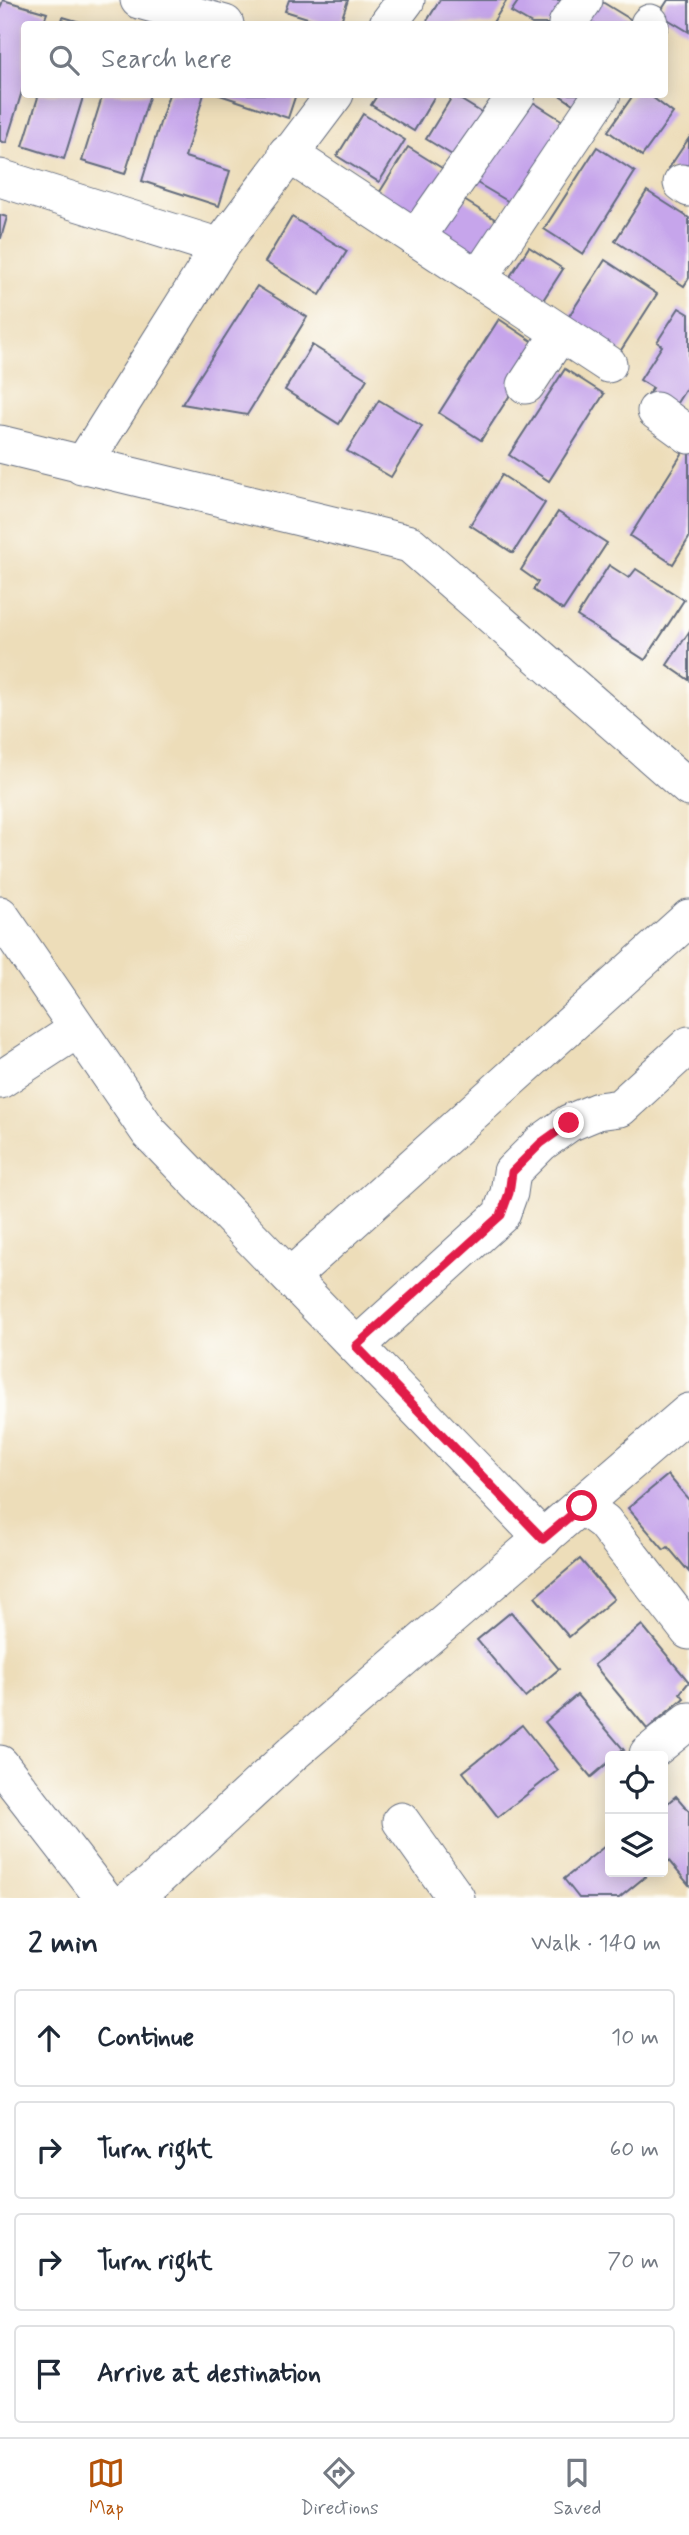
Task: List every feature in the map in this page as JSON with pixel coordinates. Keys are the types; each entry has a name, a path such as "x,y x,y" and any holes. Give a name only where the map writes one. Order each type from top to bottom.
{"street":[{"path":"139,0 214,21"},
{"path":"390,21 406,0"},
{"path":"569,21 584,0"},
{"path":"82,466 220,247 287,153 332,98"},
{"path":"416,238 514,98"},
{"path":"478,279 599,98"},
{"path":"287,153 608,364"},
{"path":"0,178 220,247"},
{"path":"526,386 560,333"},
{"path":"656,411 689,435"},
{"path":"6,453 82,466 410,544 689,788"},
{"path":"0,915 149,1132 543,1539"},
{"path":"290,1277 689,918"},
{"path":"0,1080 78,1029"},
{"path":"356,1346 501,1215 509,1193 512,1172 541,1143 569,1123 598,1111 620,1108 689,1045"},
{"path":"131,1898 151,1884 293,1753 689,1412"},
{"path":"582,1506 604,1522 689,1631"},
{"path":"652,1751 689,1721"},
{"path":"0,1764 103,1898"},
{"path":"401,1821 456,1898"}],"building":[{"path":"3,0 47,13 44,21 21,21 21,95 6,143 0,141 0,9"},
{"path":"289,0 348,0 341,21 317,21 285,11"},
{"path":"440,0 507,0 494,21 427,21"},
{"path":"519,0 569,0 557,21 527,21 511,12"},
{"path":"599,0 633,21 575,21"},
{"path":"668,0 689,0 689,32 659,14"},
{"path":"38,98 83,98 64,159 23,146"},
{"path":"102,98 149,98 125,174 82,161"},
{"path":"168,98 203,98 185,157 230,171 219,206 142,181"},
{"path":"229,98 295,98 288,118"},
{"path":"375,98 434,98 414,131 371,105"},
{"path":"451,98 458,98 489,117 462,161 426,139"},
{"path":"564,98 589,98 582,110"},
{"path":"631,98 653,98 673,113 642,156 608,131"},
{"path":"528,99 566,123 516,206 477,183"},
{"path":"363,114 405,140 379,182 337,156"},
{"path":"689,138 689,182 669,168"},
{"path":"408,147 450,173 419,225 376,198"},
{"path":"597,147 635,172 583,254 544,229"},
{"path":"647,191 689,218 689,278 684,286 615,241"},
{"path":"459,197 498,221 475,259 436,235"},
{"path":"0,215 7,217 1,238 0,238"},
{"path":"292,217 347,251 320,295 265,262"},
{"path":"529,247 563,269 536,311 502,289"},
{"path":"605,260 657,294 614,361 562,327"},
{"path":"257,286 307,317 247,415 182,404"},
{"path":"679,308 689,314 689,384 673,409 649,393 653,388 640,380 662,346 657,342"},
{"path":"499,319 541,347 481,440 439,413"},
{"path":"312,345 367,379 339,424 285,390"},
{"path":"565,369 604,394 549,481 509,455"},
{"path":"379,400 422,426 391,477 347,451"},
{"path":"685,449 689,451 689,538 673,564 630,536"},
{"path":"502,475 545,503 513,553 470,525"},
{"path":"558,512 607,543 563,610 533,590 538,582 521,570"},
{"path":"609,565 629,578 636,569 684,600 645,660 577,616"},
{"path":"689,632 689,680 667,665"},
{"path":"668,1475 689,1500 689,1572 668,1547 664,1550 628,1508"},
{"path":"580,1559 614,1599 569,1637 535,1597"},
{"path":"511,1612 559,1669 525,1697 477,1640"},
{"path":"642,1625 689,1682 680,1693 684,1698 647,1729 594,1665"},
{"path":"577,1695 624,1750 605,1751 605,1765 591,1777 545,1722"},
{"path":"522,1725 558,1770 498,1817 463,1772"},
{"path":"676,1796 689,1811 689,1885 668,1860 668,1803"},
{"path":"605,1846 605,1877 645,1877 619,1898 579,1898 564,1879"}],"route":[{"path":"569,1123 541,1143 512,1172 509,1193 501,1215 356,1346 543,1539 582,1506"}]}
